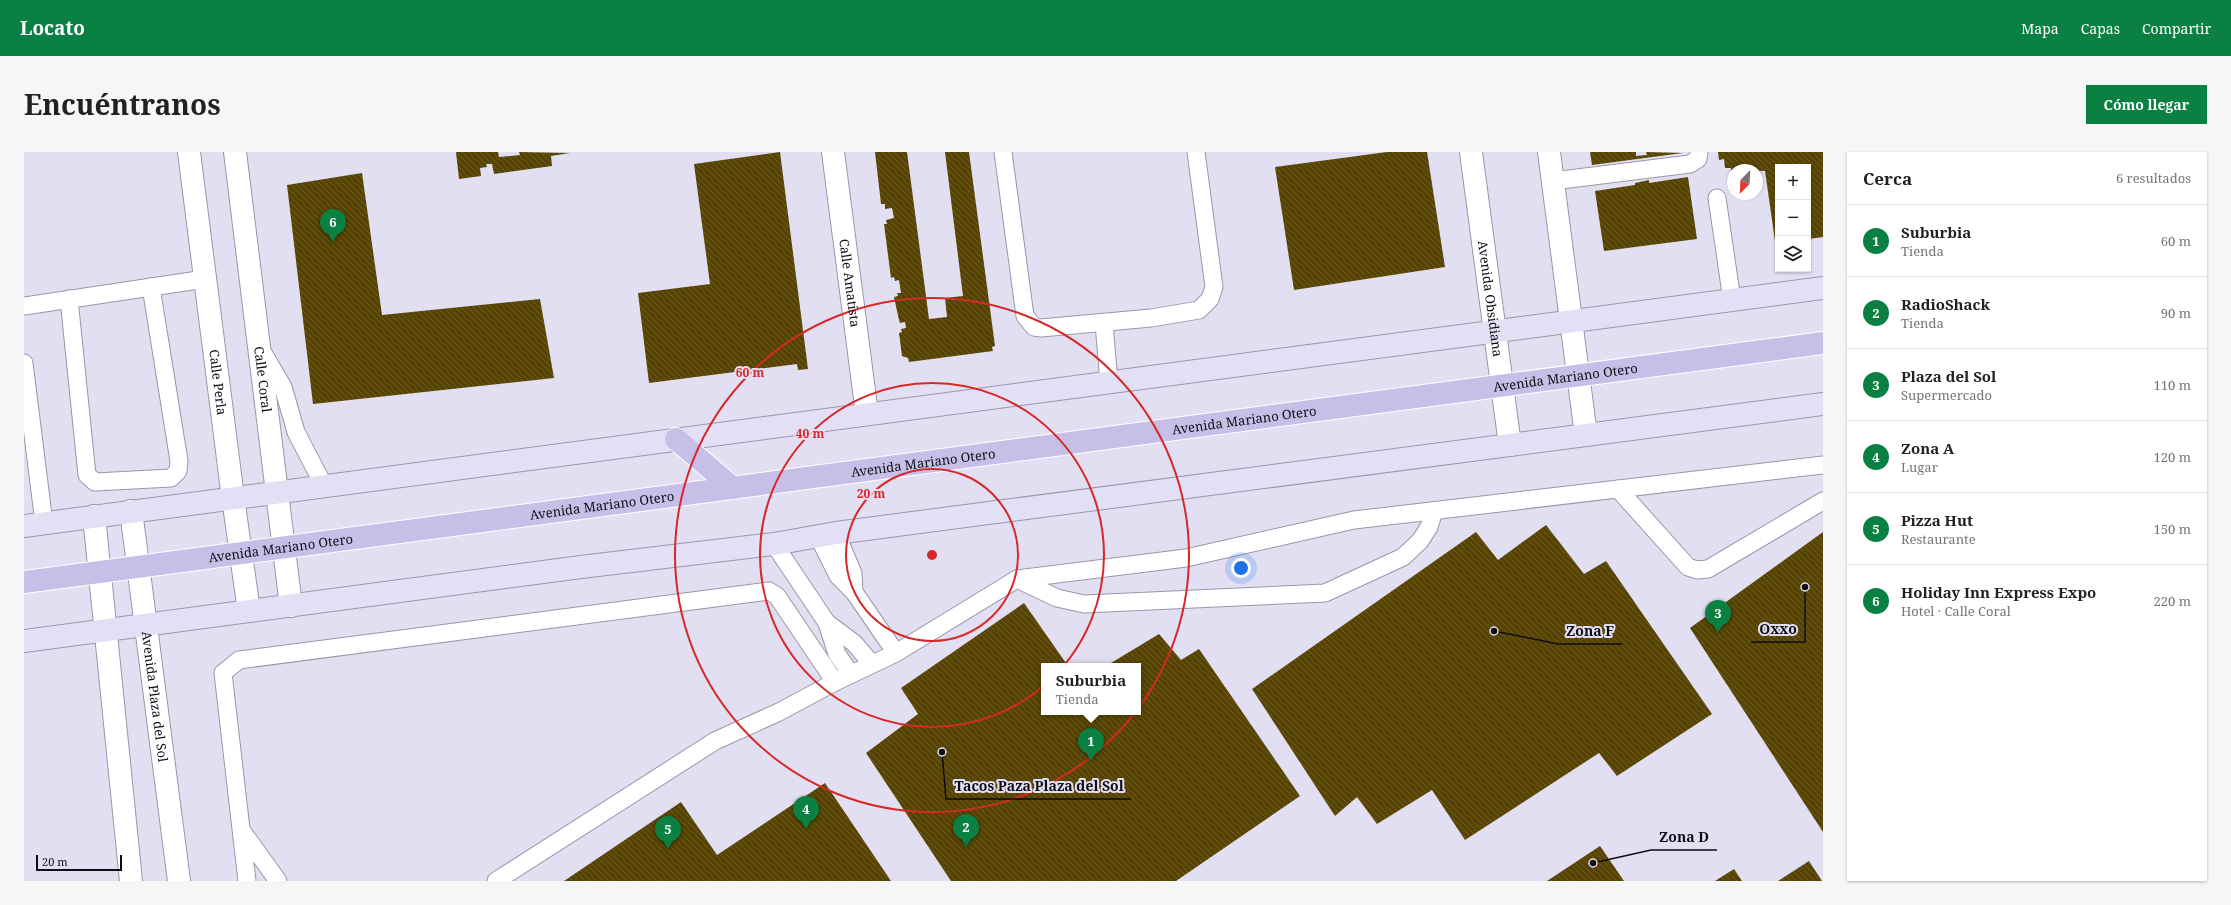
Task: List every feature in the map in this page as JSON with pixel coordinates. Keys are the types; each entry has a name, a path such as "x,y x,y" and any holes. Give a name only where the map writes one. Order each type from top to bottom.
{"main road":[{"path":"34,524 1823,288"},
{"name":"Avenida Mariano Otero","path":"24,582 1578,377 1823,343"},
{"path":"24,641 774,544 827,535 1823,404"},
{"path":"676,439 733,488"}],"street":[{"name":"Calle Perla","path":"189,152 233,498 249,611"},
{"name":"Calle Coral","path":"235,152 292,606"},
{"name":"Calle Amatista","path":"833,152 867,414"},
{"name":"Avenida Obsidiana","path":"1471,152 1510,445"},
{"path":"1549,152 1586,435"},
{"name":"Avenida Plaza del Sol","path":"131,511 144,625 179,881"},
{"path":"94,516 131,881"}],"lane":[{"path":"1003,152 1025,316 1034,327 1042,328 1104,323 1200,310 1210,299 1214,287 1196,152"},
{"path":"1553,181 1690,164 1698,160 1699,152"},
{"path":"1718,198 1732,300"},
{"path":"24,306 205,279"},
{"path":"69,299 87,476 95,482 171,478 178,471 179,461 151,287"},
{"path":"1104,323 1109,383"},
{"path":"259,346 283,387 296,432 324,486"},
{"path":"24,363 34,524"},
{"path":"496,881 715,741 779,712 835,682 896,653 1017,579 1186,558 1354,520 1823,465"},
{"path":"1618,489 1688,567 1697,570 1708,569 1823,502"},
{"path":"1017,579 1057,598 1084,604 1325,593 1403,557 1420,542 1429,527 1434,511"},
{"path":"827,535 838,576 854,592 896,653"},
{"path":"774,544 827,623 837,654 851,674"},
{"path":"267,866 246,881 223,673 239,660 769,591 777,596 835,682"},
{"path":"827,623 854,643 872,664"},
{"path":"241,831 278,881"}],"building":[{"path":"456,152 498,152 499,157 520,155 519,152 570,153 551,156 552,166 494,174 492,164 486,164 487,167 480,168 481,176 459,179"},
{"path":"780,152 808,369 798,370 797,364 649,383 638,293 710,284 694,164"},
{"path":"875,152 907,152 929,319 947,317 945,298 963,296 945,152 969,152 995,346 992,347 993,351 909,362 908,358 902,356 899,333 902,332 901,329 906,328 905,322 900,323 894,297 898,296 897,293 901,293 899,280 895,281 894,277 891,278 884,224 887,224 886,220 894,218 892,208 885,209 885,204 881,204"},
{"path":"1387,152 1427,152 1445,267 1294,290 1275,167"},
{"path":"1590,152 1636,152 1636,156 1647,155 1646,152 1683,153 1592,165"},
{"path":"1718,152 1823,152 1823,237 1811,239 1811,164 1775,164 1775,241 1763,164 1727,164 1727,168 1725,168 1724,159 1719,160"},
{"path":"362,173 382,315 540,299 554,378 313,404 287,185"},
{"path":"1688,177 1697,239 1604,251 1595,191 1635,185 1635,183 1649,180 1649,183"},
{"path":"1546,525 1584,574 1606,561 1712,714 1617,776 1599,753 1465,840 1432,790 1377,824 1357,797 1335,816 1252,689 1476,532 1498,560"},
{"path":"1823,532 1823,832 1690,628"},
{"path":"1024,603 1066,663 1041,663 1041,715 1141,715 1141,663 1111,663 1159,634 1181,660 1199,649 1300,796 1176,881 951,881 866,753 918,714 901,688"},
{"path":"825,783 891,881 564,881 681,802 717,855"},
{"path":"1600,846 1624,881 1547,881"},
{"path":"1809,861 1822,881 1778,881"},
{"path":"1734,869 1742,881 1715,881"}],"place":[{"name":"Holiday Inn Express Expo","path":"333,242"},
{"name":"Oxxo","path":"1805,587"},
{"name":"Zona F","path":"1494,631"},
{"name":"Plaza del Sol","path":"1718,633"},
{"name":"Tacos Paza Plaza del Sol","path":"942,752"},
{"name":"Suburbia","path":"1091,761"},
{"name":"Zona A","path":"806,829"},
{"name":"RadioShack","path":"966,847"},
{"name":"Pizza Hut","path":"668,849"},
{"name":"Zona D","path":"1593,863"}]}
